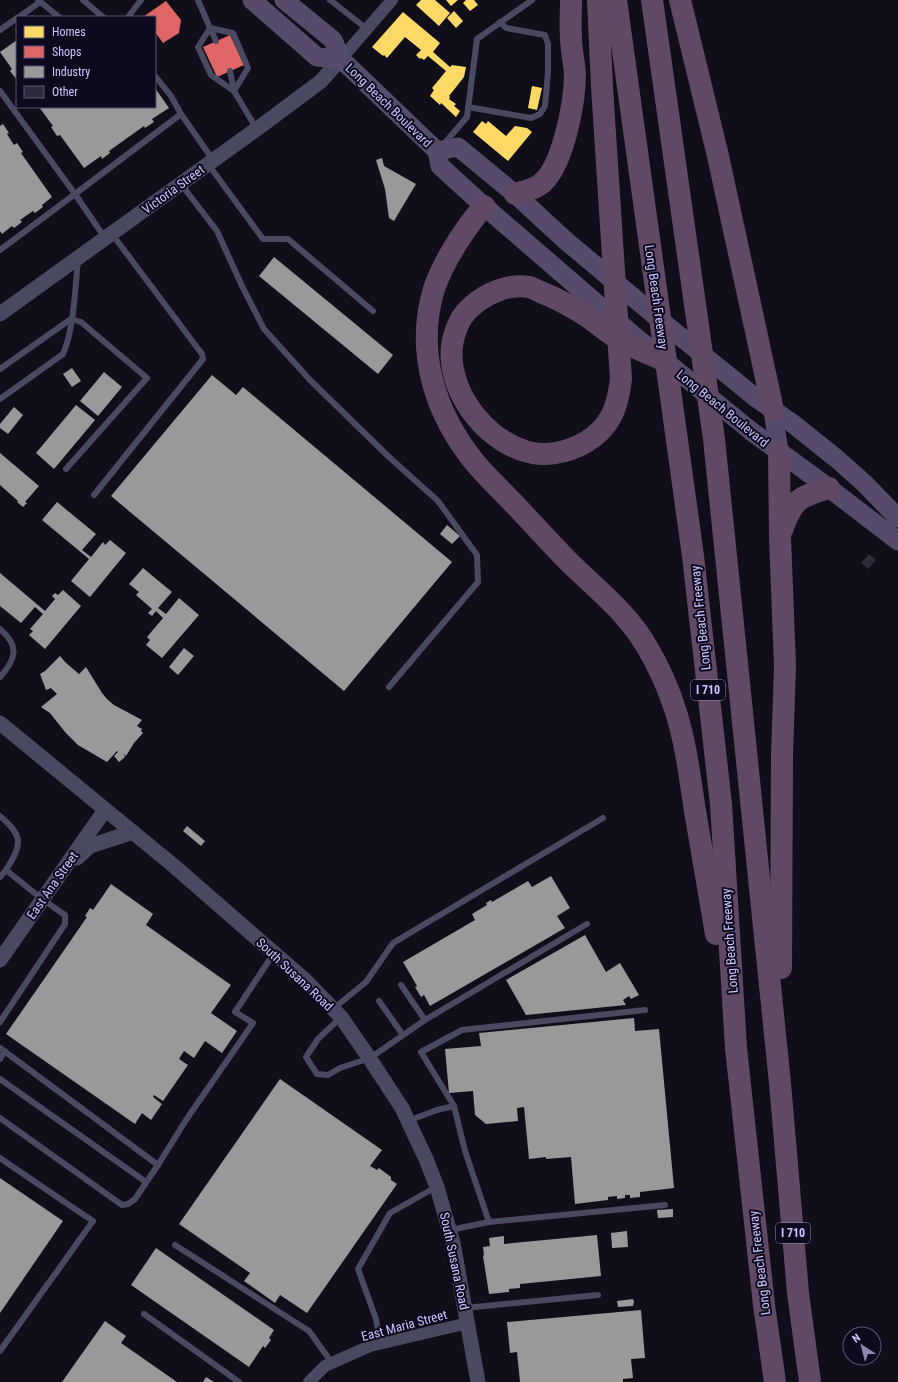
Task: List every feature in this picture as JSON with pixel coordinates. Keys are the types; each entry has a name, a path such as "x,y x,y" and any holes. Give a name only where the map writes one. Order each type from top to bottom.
{"highway":[{"path":"515,194 538,186 547,178 555,167 563,145 573,97 575,74 571,37 571,0"},
{"path":"598,0 602,87 620,379 616,405 611,417 603,428 578,447 549,454 536,454 508,444 482,424 465,400 456,380 451,360 451,346 454,334 459,321 467,310 477,301 490,294 503,289 515,287 529,287 551,296 587,306 624,343 661,359"},
{"name":"Long Beach Freeway","path":"616,0 693,556 720,804 736,1048 764,1305 775,1382"},
{"name":"I 710","path":"652,0 714,439 780,1083 798,1293 810,1382"},
{"path":"680,0 718,156 764,404"},
{"path":"484,206 456,245 435,287 427,326 426,348 429,371 446,417 460,442 476,464 631,624 647,646 664,681 676,712 686,756 736,1048"},
{"path":"779,452 780,537 786,666 782,755 780,1083"},
{"path":"780,537 786,518 792,507 805,495 829,488"}],"main road":[{"name":"Long Beach Boulevard","path":"252,0 317,57 341,59"},
{"name":"Long Beach Boulevard","path":"293,5 333,40 341,59 437,151 440,166 484,206 587,306"},
{"name":"Long Beach Boulevard","path":"437,151 458,147 515,194 590,268 665,324 764,404 792,423 837,459 864,483 898,518"},
{"path":"484,206 501,201 507,203 590,268"},
{"name":"Long Beach Boulevard","path":"661,359 750,431 829,488 898,541"},
{"path":"764,404 779,452"}],"street":[{"path":"341,59 392,0"},
{"name":"Victoria Street","path":"0,314 320,82 341,59"},
{"name":"South Susana Road","path":"0,723 174,866 306,981 337,1013 370,1058 402,1108 426,1159 437,1187 450,1230 467,1315 478,1382"},
{"name":"East Ana Street","path":"0,960 105,810"},
{"path":"62,872 90,846 132,832"},
{"name":"East Maria Street","path":"309,1382 325,1366 370,1346 467,1315"}],"lane":[{"path":"83,0 102,16"},
{"path":"129,16 141,0"},
{"path":"198,0 216,41"},
{"path":"330,0 367,29"},
{"path":"437,151 467,117 477,39 532,0"},
{"path":"20,16 39,1 58,16"},
{"path":"0,30 16,19"},
{"path":"468,107 531,118 540,114 545,106 548,72 548,44 545,35 506,28 500,22"},
{"path":"210,28 198,47 211,75 234,91"},
{"path":"210,28 232,33 248,68 234,91"},
{"path":"230,71 234,91 256,129"},
{"path":"156,77 171,96 211,162 263,239 288,239 373,311"},
{"path":"0,92 75,194 202,354 203,359 94,495"},
{"path":"0,250 118,163 181,114"},
{"path":"181,184 218,231 242,286 264,329 310,380 389,457 438,501 477,555 478,582 389,687"},
{"path":"0,399 62,354 67,345 78,258"},
{"path":"0,369 71,319"},
{"path":"66,468 147,378 81,322 71,319"},
{"path":"0,629 12,642 14,654 7,669 0,677"},
{"path":"0,816 13,827 18,839 17,851 0,877"},
{"path":"587,924 425,1020 370,1058 340,1068 328,1075 317,1074 306,1057 337,1013 366,982 393,943 603,818"},
{"path":"0,1022 65,924 65,915 42,899 6,870"},
{"path":"0,1118 122,1205 128,1204 135,1198 158,1165 186,1120 253,1023 235,1012 274,953"},
{"path":"401,985 425,1020"},
{"path":"379,1001 403,1035"},
{"path":"489,1222 465,1151 454,1106 421,1052 462,1030 645,1010"},
{"path":"0,1059 3,1049 158,1165"},
{"path":"0,1079 146,1182"},
{"path":"408,1121 437,1110 454,1106"},
{"path":"0,1158 93,1221 0,1351"},
{"path":"380,1344 376,1319 358,1269 390,1213 437,1187"},
{"path":"450,1230 489,1222 665,1205"},
{"path":"175,1245 308,1331 332,1363"},
{"path":"467,1315 598,1295"},
{"path":"144,1314 239,1382"}],"building: Homes":[{"path":"421,0 435,0 450,13 439,26 416,5"},
{"path":"446,0 458,0 451,6"},
{"path":"466,0 474,0 478,5 470,11 463,3"},
{"path":"454,11 463,21 456,28 447,18"},
{"path":"403,12 440,43 433,52 450,67 452,65 466,67 464,77 449,96 449,99 456,104 454,106 460,111 456,117 441,103 440,105 430,96 434,90 432,88 446,71 428,56 424,60 421,58 420,59 416,55 421,50 405,37 387,58 372,47"},
{"path":"532,86 542,88 537,110 528,108"},
{"path":"482,121 486,124 488,121 506,136 515,126 527,128 532,132 508,161 473,132"}],"building: Shops":[{"path":"166,1 181,20 179,33 163,43 156,33 156,16 144,16"},
{"path":"230,35 244,65 217,77 203,47"}],"building: Industry":[{"path":"16,41 16,79 10,71 12,69 0,52"},
{"path":"156,89 169,108 152,119 154,122 145,128 144,126 109,151 110,153 102,159 101,156 84,168 60,135 57,136 51,127 53,126 40,108 156,108"},
{"path":"3,124 14,145 17,143 23,152 21,153 52,197 35,213 33,211 20,220 22,222 14,228 12,226 2,234 0,231 0,126"},
{"path":"382,158 384,166 416,184 394,221 389,218 385,189 376,160"},
{"path":"274,257 393,355 378,374 259,276"},
{"path":"72,368 81,381 72,387 63,374"},
{"path":"104,372 122,387 98,416 80,401"},
{"path":"212,375 236,395 243,387 452,562 344,691 111,496"},
{"path":"76,405 95,420 54,469 36,453"},
{"path":"14,407 23,415 8,434 0,428 0,424"},
{"path":"0,453 39,486 25,502 27,503 23,507 0,485"},
{"path":"57,502 96,534 82,550 91,557 103,542 105,545 110,540 126,553 90,597 71,581 89,559 42,520"},
{"path":"447,525 460,536 452,544 440,534"},
{"path":"143,568 172,592 158,608 166,614 179,598 199,615 162,658 146,645 150,640 147,637 163,618 156,611 152,616 148,613 152,609 136,595 139,592 129,584"},
{"path":"0,573 45,611 55,599 52,596 55,593 58,595 63,590 81,606 45,649 29,635 33,631 30,629 43,614 35,607 21,623 0,606"},
{"path":"184,648 194,656 178,675 169,667"},
{"path":"60,656 79,674 86,667 107,699 114,705 142,720 137,726 142,729 141,731 143,733 134,743 126,756 124,754 125,757 119,762 114,756 118,752 117,751 107,762 78,745 65,732 50,713 41,707 57,694 51,688 46,690 40,674"},
{"path":"187,826 205,841 201,846 183,831"},
{"path":"551,876 570,908 557,916 565,928 430,1006 424,995 421,997 415,987 417,986 403,962 475,920 472,914 487,905 486,903 491,900 492,902 528,881 532,887"},
{"path":"111,884 153,914 146,925 231,985 211,1013 237,1031 222,1053 205,1041 194,1058 184,1051 179,1059 188,1065 163,1101 154,1095 153,1097 162,1104 151,1120 142,1113 135,1124 6,1034 87,917 85,916 90,908 93,910"},
{"path":"585,935 606,972 620,963 639,995 631,999 629,996 623,1000 626,1005 526,1015 506,980"},
{"path":"634,1018 635,1031 659,1029 674,1188 640,1192 640,1197 630,1198 630,1195 625,1195 625,1198 617,1199 617,1196 608,1197 608,1200 575,1204 571,1157 529,1159 524,1107 517,1108 518,1121 486,1124 475,1115 473,1091 449,1093 445,1049 481,1046 479,1033"},
{"path":"280,1079 382,1150 370,1166 377,1170 379,1168 391,1177 391,1180 397,1184 307,1313 280,1295 275,1303 244,1281 250,1273 179,1224"},
{"path":"0,1178 63,1221 0,1313"},
{"path":"673,1209 673,1217 658,1218 657,1210"},
{"path":"627,1231 628,1247 612,1248 611,1233"},
{"path":"597,1235 601,1276 520,1284 520,1288 509,1289 509,1292 489,1294 483,1247 490,1246 489,1238 504,1236 504,1244"},
{"path":"156,1248 274,1330 269,1338 271,1340 265,1348 263,1346 249,1367 131,1285"},
{"path":"633,1299 633,1306 618,1307 617,1301"},
{"path":"641,1310 645,1358 631,1359 633,1378 623,1379 623,1382 520,1382 517,1352 510,1353 507,1322"},
{"path":"105,1321 126,1336 121,1343 177,1382 62,1382"},
{"path":"206,1377 214,1382 203,1382"}],"building: Other":[{"path":"869,554 876,560 868,569 861,563"}]}
